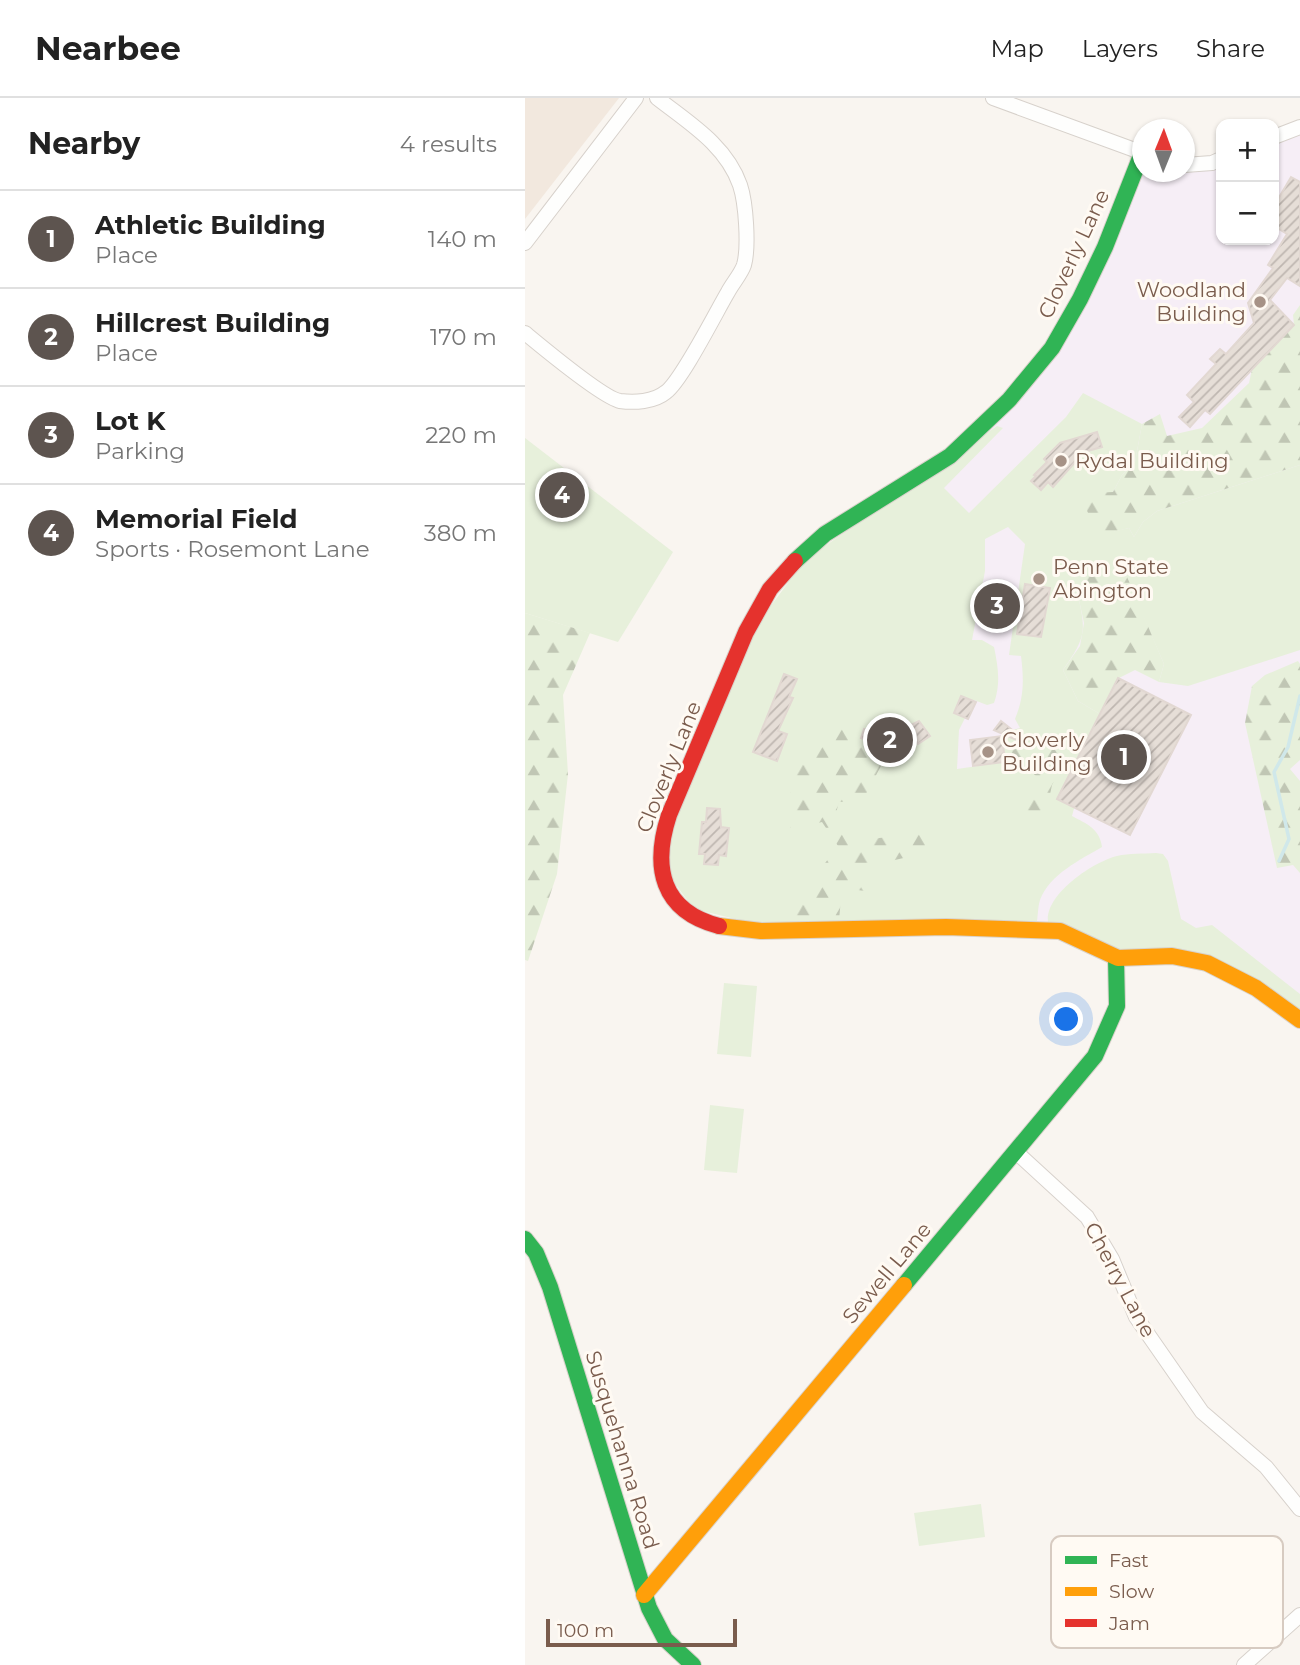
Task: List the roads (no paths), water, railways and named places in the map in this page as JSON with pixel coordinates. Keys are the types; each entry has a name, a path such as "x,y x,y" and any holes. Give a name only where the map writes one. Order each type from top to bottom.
{"street":[{"path":"525,243 636,98"},
{"path":"525,333 616,401 639,403 666,393 744,265 745,213 742,188 733,167 718,146 657,98"},
{"path":"993,98 1132,149"},
{"path":"1279,135 1300,127"},
{"path":"1195,164 1216,161"},
{"name":"Cloverly Lane","path":"1132,178 1105,247 1080,299 1052,348 1009,400 950,456 825,534 803,551 770,589 746,632 665,826 659,852 663,881 681,907 697,918 716,925 756,930 1059,931 1077,937 1116,958 1172,956 1212,965 1237,976 1300,1020"},
{"name":"Sewell Lane","path":"644,1595 1095,1056 1117,1006 1116,958"},
{"name":"Cherry Lane","path":"1016,1152 1087,1217 1112,1259 1136,1317 1202,1412 1266,1467 1300,1509"},
{"name":"Susquehanna Road","path":"525,1239 536,1252 550,1287 644,1595 665,1639 694,1665"},
{"path":"1283,1630 1300,1615"},
{"path":"1244,1665 1263,1648"}],"waterway":[{"path":"1279,861 1289,839 1274,772 1288,747 1300,696"}],"place":[{"name":"Woodland Building","path":"1260,302"},
{"name":"Rydal Building","path":"1061,461"},
{"name":"Memorial Field","path":"562,495"},
{"name":"Penn State Abington","path":"1039,579"},
{"name":"Lot K","path":"997,606"},
{"name":"Hillcrest Building","path":"890,740"},
{"name":"Cloverly Building","path":"988,752"},
{"name":"Athletic Building","path":"1124,757"}]}
